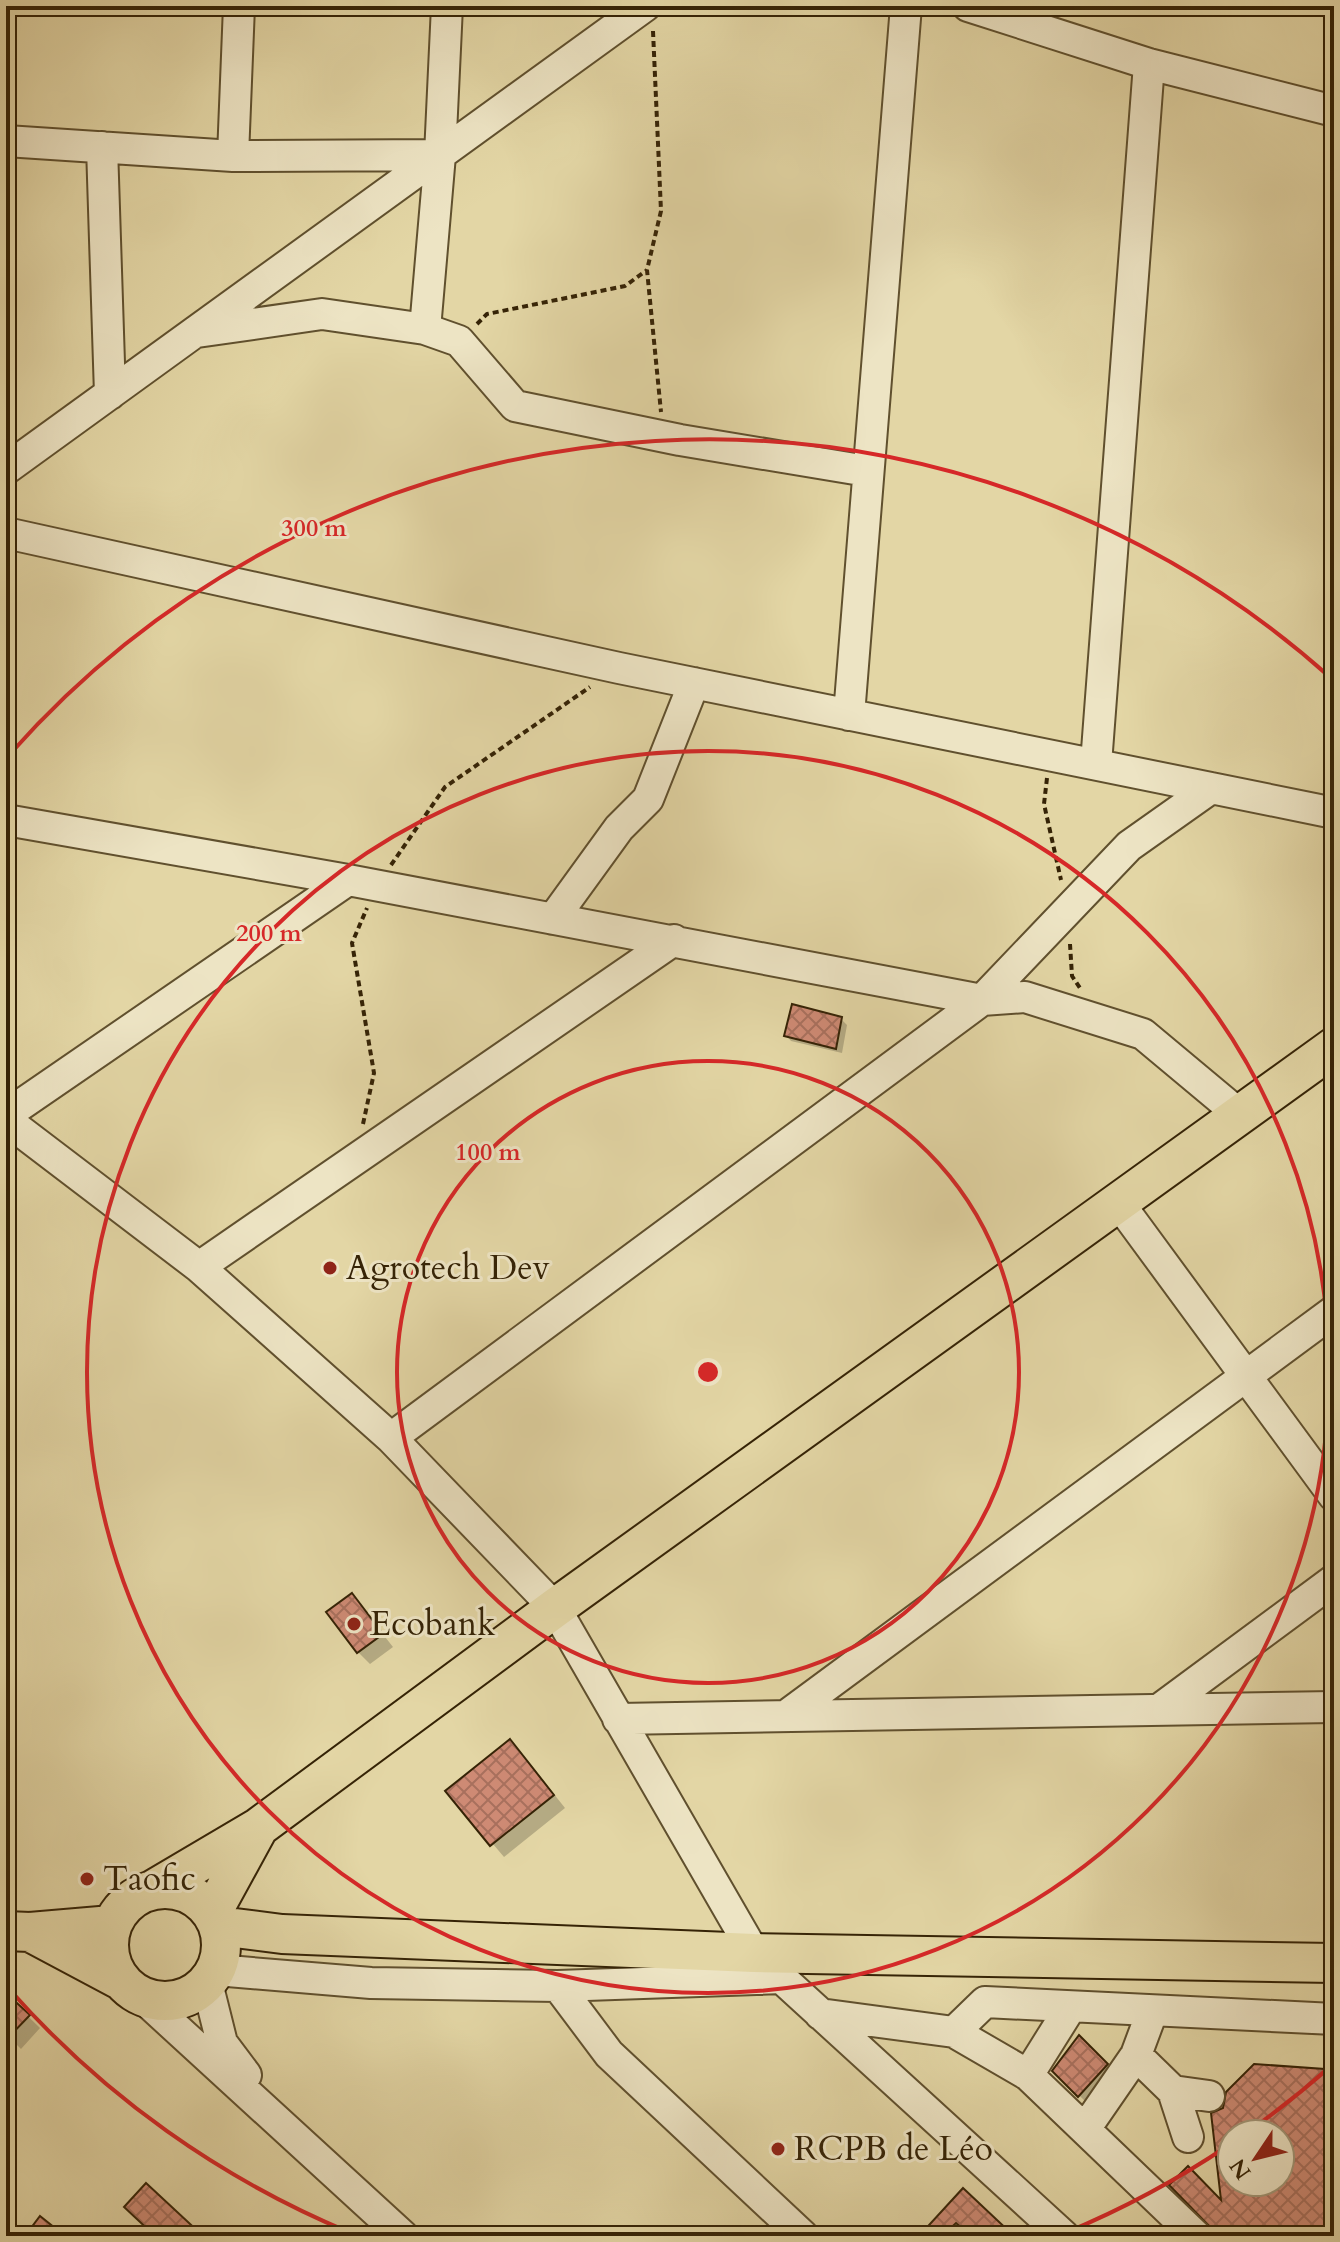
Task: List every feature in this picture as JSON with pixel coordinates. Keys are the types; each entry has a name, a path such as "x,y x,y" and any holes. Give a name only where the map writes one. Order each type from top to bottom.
{"main road":[{"path":"131,1988 112,1963 109,1944 112,1925 122,1908 136,1896 154,1889 259,1827 555,1608 1334,1047"},
{"path":"212,1976 222,1948 216,1919 259,1827"},
{"path":"154,1889 187,1892 216,1919 282,1934 754,1953 1334,1963"},
{"path":"18,1931 112,1925"},
{"path":"18,1931 159,2001 178,2000 282,1934"}],"street":[{"path":"233,156 239,6"},
{"path":"425,329 440,155 447,6"},
{"path":"849,715 906,6"},
{"path":"968,6 1149,64 1334,111"},
{"path":"6,469 440,155 649,14"},
{"path":"1096,764 1149,64"},
{"path":"6,141 233,156 440,155"},
{"path":"102,147 110,394"},
{"path":"195,333 322,314 425,329 459,341 515,406 680,440 867,471"},
{"path":"6,533 694,683 1334,813"},
{"path":"553,919 619,828 648,799 694,683"},
{"path":"391,1438 982,1000 1129,846 1211,788"},
{"path":"6,820 674,940 982,1000 1025,997 1143,1034 1240,1115"},
{"path":"348,880 6,1117 199,1267 391,1438 555,1608 754,1953 1064,2236"},
{"path":"199,1267 674,940"},
{"path":"1118,1202 1334,1496"},
{"path":"787,1715 1334,1311"},
{"path":"1161,1708 1334,1580"},
{"path":"618,1719 1334,1707"},
{"path":"369,1936 371,1983"},
{"path":"291,2134 222,2043 212,1976 371,1983 558,1986 782,1978"},
{"path":"558,1986 609,2054 803,2236"},
{"path":"131,1988 403,2236"},
{"path":"954,2032 985,2002 1334,2019"},
{"path":"1028,2075 1070,2008"},
{"path":"1085,2129 1136,2055 1152,2012"},
{"path":"820,2014 954,2032 1028,2075 1196,2236"},
{"path":"1136,2055 1173,2091 1188,2137"},
{"path":"1173,2091 1209,2096"}],"path":[{"path":"649,14 661,211 647,270 662,418 680,440"},
{"path":"459,341 487,314 625,286 647,270"}],"building":[{"path":"792,1004 842,1017 836,1049 784,1036"},
{"path":"352,1593 383,1634 357,1653 326,1612"},
{"path":"510,1739 554,1795 490,1846 445,1791"},
{"path":"6,1993 30,2015 6,2040"},
{"path":"1079,2035 1108,2064 1078,2097 1052,2071"},
{"path":"1254,2064 1325,2069 1334,2077 1334,2236 1219,2236 1169,2185 1188,2166 1221,2200 1296,2198 1296,2118 1216,2118 1216,2156 1211,2113 1223,2108 1226,2092"},
{"path":"146,2183 203,2236 155,2236 124,2207"},
{"path":"963,2188 1014,2236 971,2236 956,2223 942,2236 919,2236"},
{"path":"40,2216 65,2236 25,2236"}],"place":[{"name":"Agrotech Dev","path":"330,1268"},
{"name":"Ecobank","path":"354,1624"},
{"name":"Taofic","path":"87,1879"},
{"name":"RCPB de Léo","path":"778,2149"}]}
